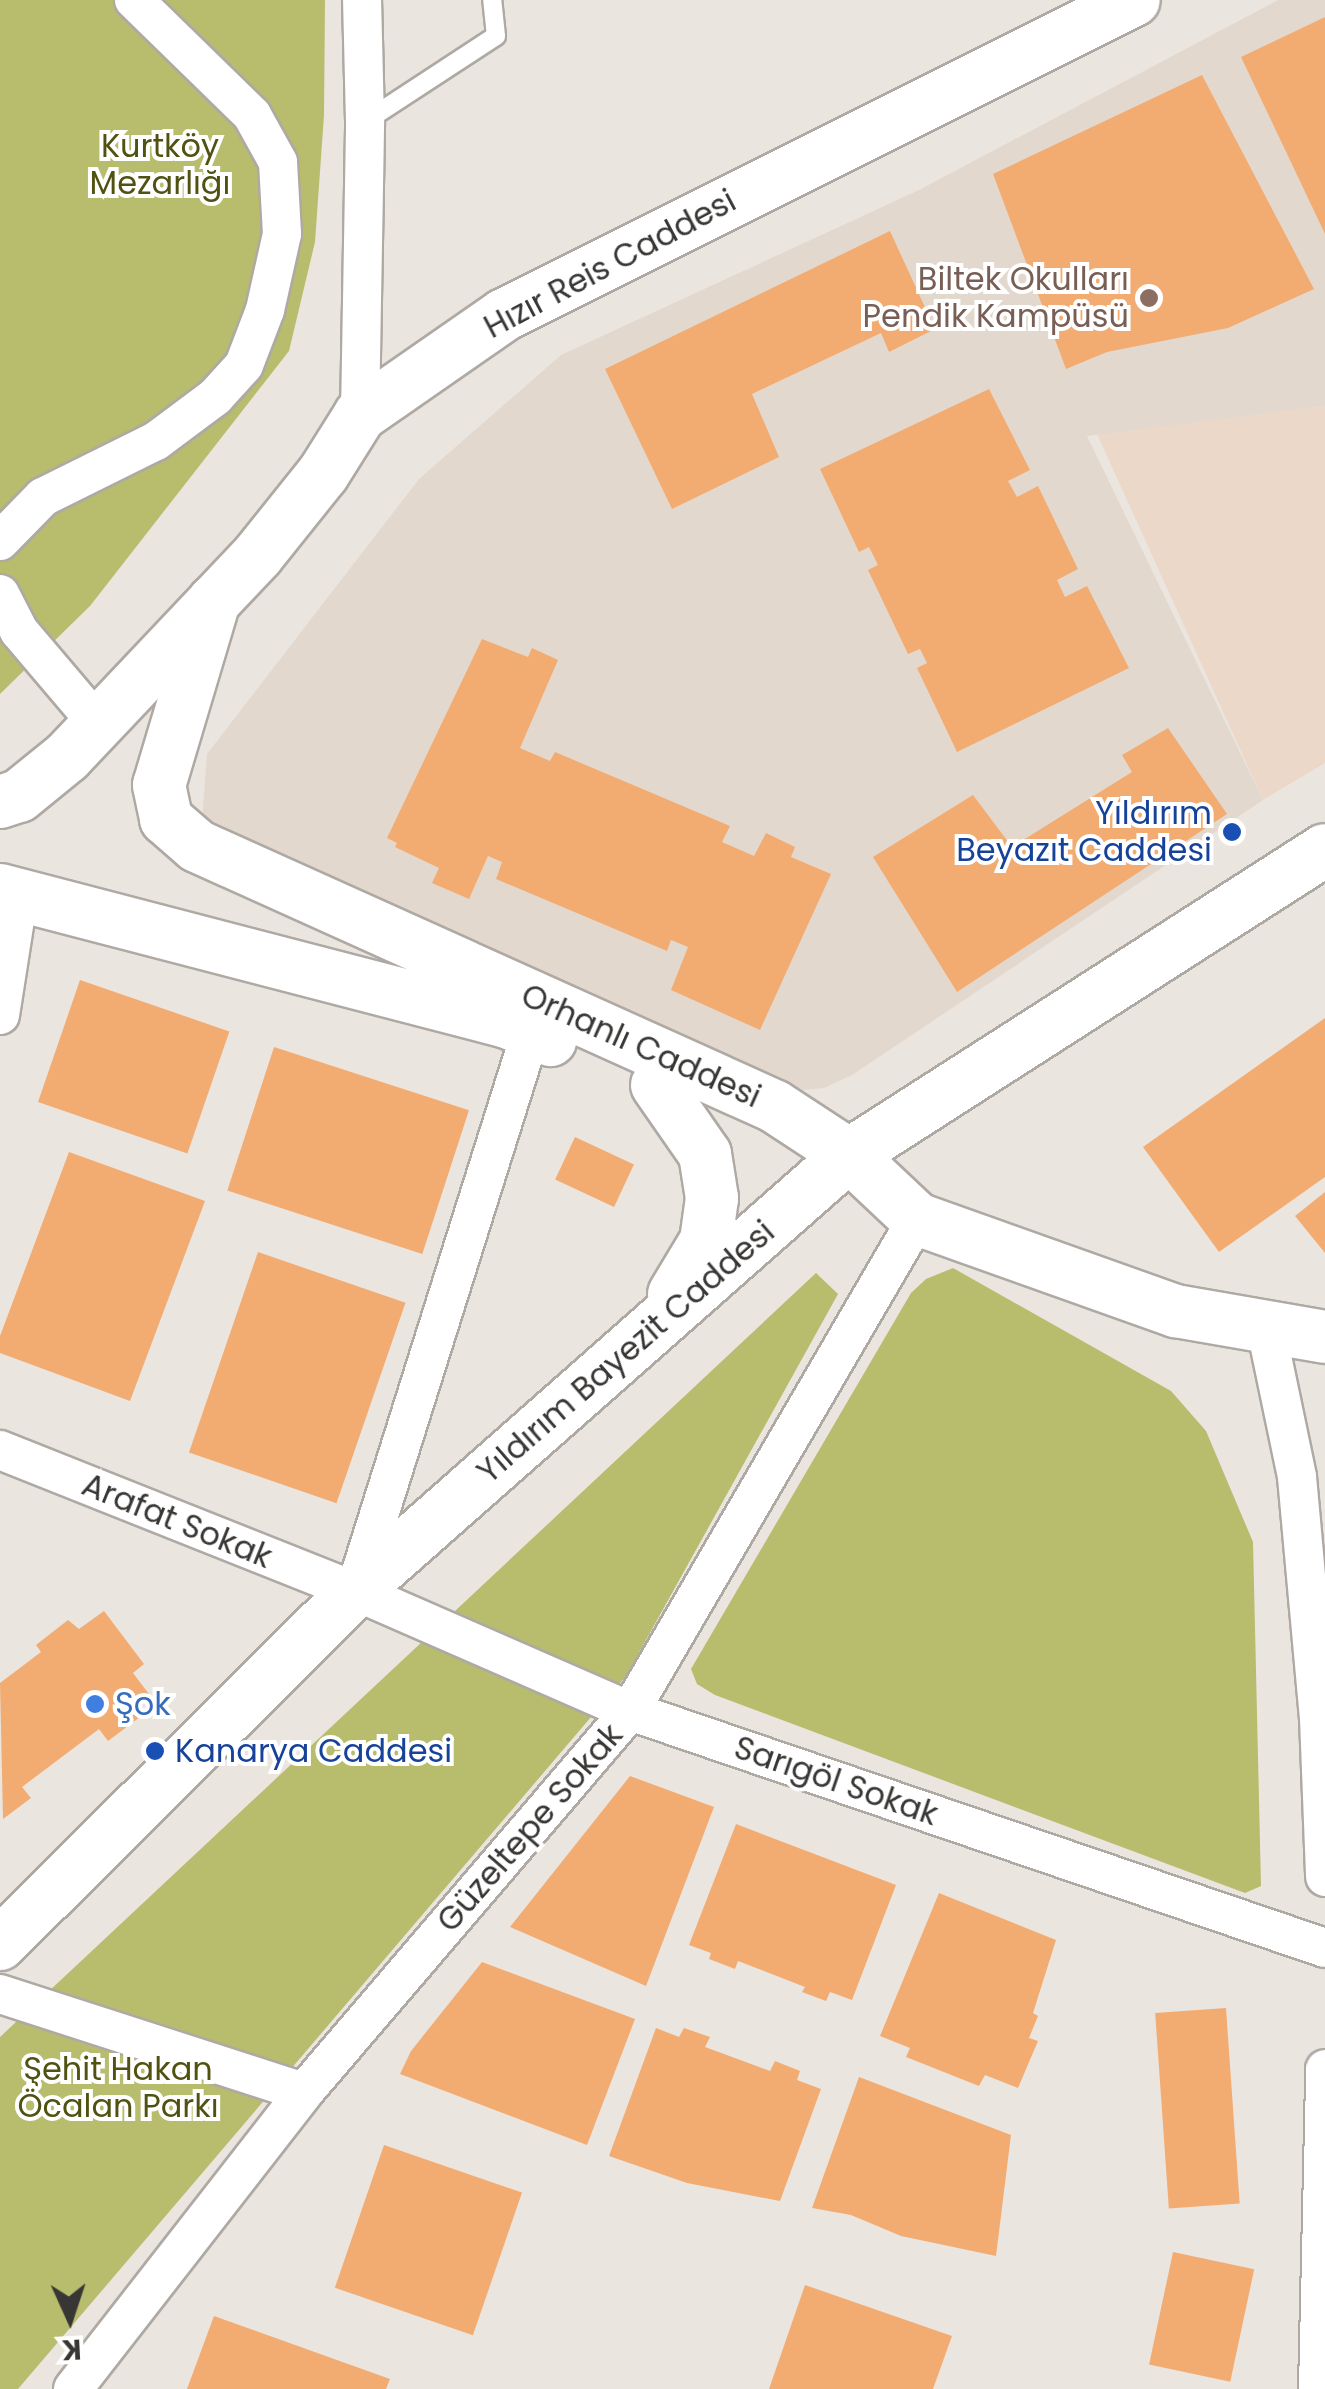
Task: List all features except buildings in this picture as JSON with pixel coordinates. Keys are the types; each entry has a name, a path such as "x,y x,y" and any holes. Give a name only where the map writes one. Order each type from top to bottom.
{"street":[{"path":"0,542 43,497 156,441 215,397 244,366 265,310 282,234 278,162 252,115 134,0"},
{"path":"360,415 366,122 362,0"},
{"name":"Hızır Reis Caddesi","path":"0,802 20,796 98,724 258,555 324,474 360,415 518,308 1134,0"},
{"path":"0,594 10,634 98,724"},
{"name":"Orhanlı Caddesi","path":"214,601 160,784 166,819 196,846 774,1106 849,1155 917,1219 1176,1312 1325,1337"},
{"name":"Yıldırım Bayezit Caddesi","path":"0,1944 355,1592 849,1155 1325,850"},
{"path":"0,1014 9,891 531,1032 657,1085 764,1137 849,1155"},
{"path":"355,1592 531,1032"},
{"path":"654,1327 706,1241 712,1198 705,1154 657,1085"},
{"name":"Güzeltepe Sokak","path":"73,2389 304,2092 630,1711 917,1219"},
{"path":"1266,1328 1311,1480 1325,1876"},
{"name":"Arafat Sokak","path":"0,1450 355,1592"},
{"name":"Sarıgöl Sokak","path":"355,1592 630,1711 1325,1948"},
{"path":"0,1994 304,2092"},
{"path":"1318,2389 1325,2068"}],"lane":[{"path":"366,122 496,36 492,0"}],"shaded area":[{"path":"1278,0 1325,0 1325,406 1087,436 1263,800 852,1075 824,1088 803,1090 202,820 207,754 419,479 561,355 919,190"},
{"path":"1325,406 1325,763 1263,800 1097,434"}],"green space":[{"name":"Kurtköy Mezarlığı","path":"0,0 325,0 324,115 315,242 289,351 90,606 0,694"},
{"path":"953,1268 1171,1391 1206,1431 1253,1542 1261,1886 1245,1893 715,1695 697,1684 691,1669 911,1293 926,1279"},
{"name":"Şehit Hakan Öcalan Parkı","path":"816,1273 838,1294 626,1676 18,2389 0,2389 0,2037"}],"place":[{"name":"Biltek Okulları Pendik Kampüsü","path":"1149,298"},
{"name":"Yıldırım Beyazıt Caddesi","path":"1232,832"},
{"name":"Şok","path":"95,1704"},
{"name":"Kanarya Caddesi","path":"155,1751"}]}
